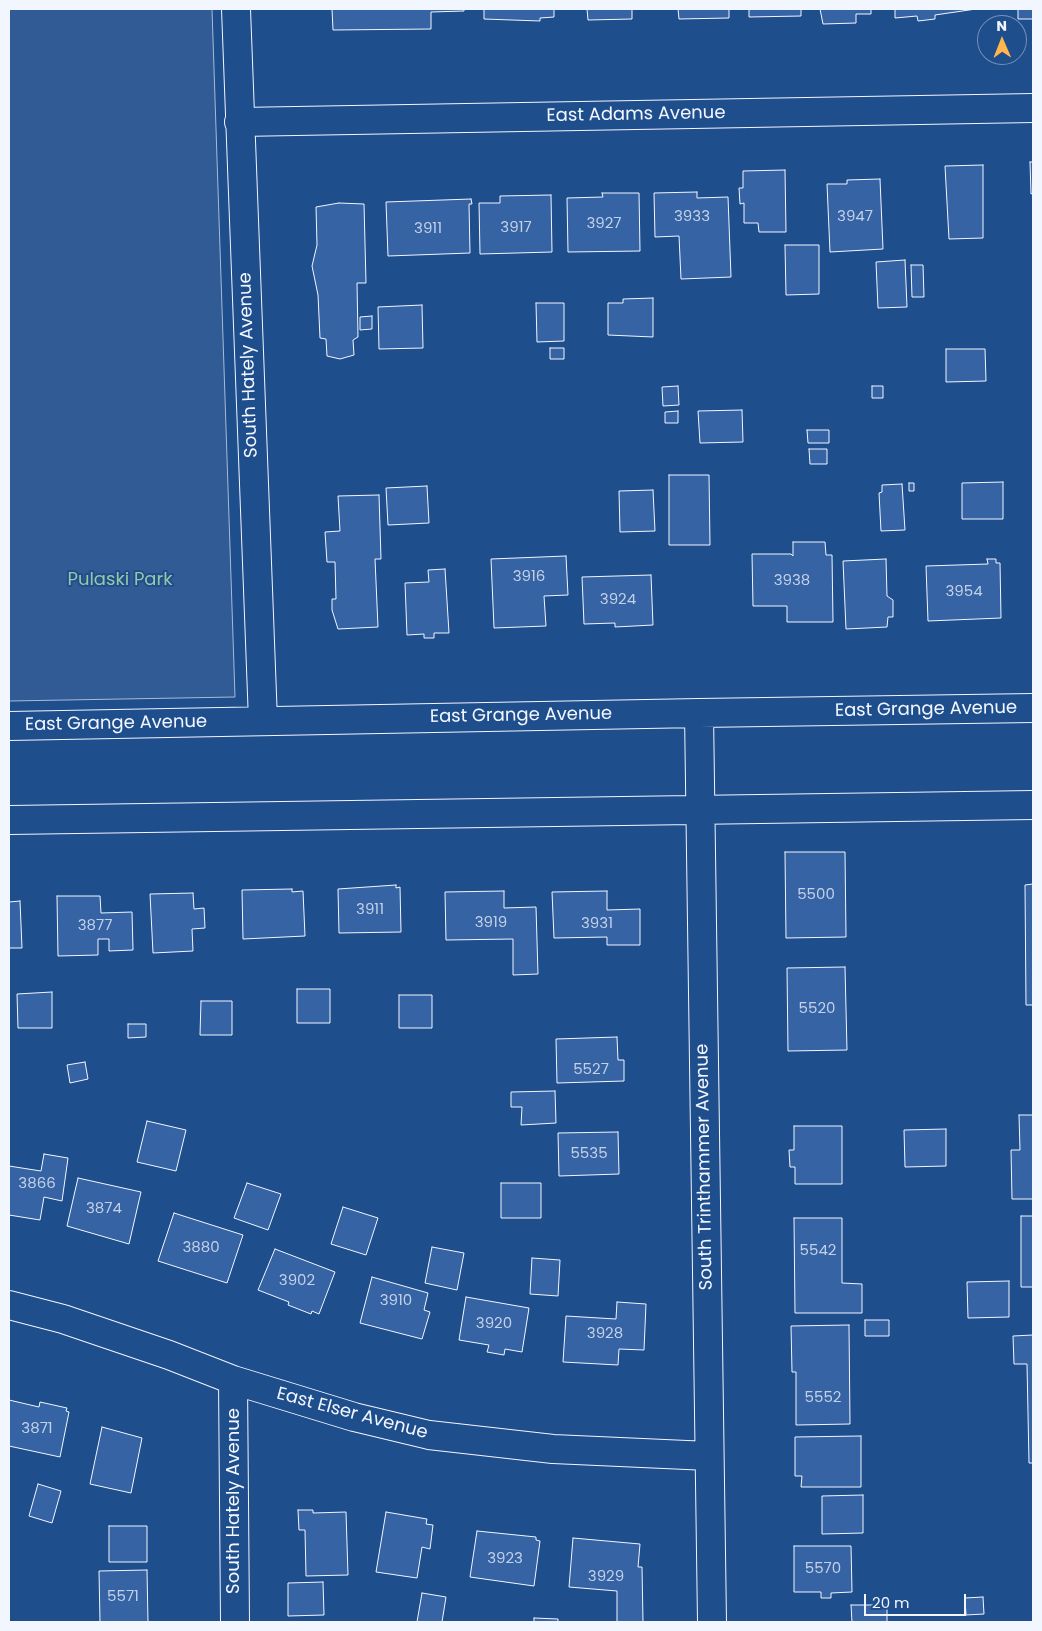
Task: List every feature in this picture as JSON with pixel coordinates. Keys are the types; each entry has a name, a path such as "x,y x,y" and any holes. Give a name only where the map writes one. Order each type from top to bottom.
{"street":[{"name":"South Hately Avenue","path":"236,9 263,721"},
{"name":"East Adams Avenue","path":"240,122 1033,108"},
{"name":"East Grange Avenue","path":"9,726 1033,708"},
{"name":"South Trinthammer Avenue","path":"699,713 712,1622"},
{"path":"9,820 1033,805"},
{"name":"East Elser Avenue","path":"9,1305 63,1319 169,1355 234,1380 354,1418 429,1436 552,1449 710,1456"},
{"name":"South Hately Avenue","path":"234,1380 235,1622"}],"shaded area":[{"name":"Pulaski Park","path":"9,9 212,9 235,697 9,701"}],"building":[{"path":"332,9 464,9 464,11 431,12 431,29 333,30"},
{"path":"484,9 554,9 554,17 540,18 540,21 484,19"},
{"path":"587,9 632,9 632,19 588,20"},
{"path":"678,9 729,9 729,18 679,19"},
{"path":"749,9 801,9 801,16 749,17"},
{"path":"820,9 871,9 871,14 856,14 856,23 823,24"},
{"path":"895,9 976,9 935,15 935,19 918,21 917,16 895,18"},
{"path":"1018,9 1033,9 1033,19 1027,19 1027,15 1018,15"},
{"path":"1030,162 1033,162 1033,193 1031,194"},
{"path":"983,165 983,238 949,239 945,166"},
{"path":"785,170 786,232 759,232 758,223 744,223 744,203 740,204 739,188 743,188 743,171"},
{"path":"880,179 883,249 830,252 827,184 847,184 847,180"},
{"path":"697,192 697,198 728,197 731,277 681,279 679,236 655,237 654,193"},
{"path":"602,193 639,193 640,251 568,252 567,198 603,197"},
{"path":"551,195 552,252 480,254 479,203 500,203 500,196"},
{"path":"471,199 472,204 469,204 470,253 388,256 386,202"},
{"path":"339,203 364,204 366,283 357,283 358,337 353,340 354,355 340,359 327,356 326,339 320,338 318,295 312,266 317,245 316,207"},
{"path":"785,245 819,245 819,294 786,295"},
{"path":"905,260 907,307 878,308 876,262"},
{"path":"911,265 923,265 924,297 912,297"},
{"path":"653,298 653,337 608,335 608,303 623,303 623,299"},
{"path":"536,303 564,303 564,341 537,342"},
{"path":"422,305 423,348 379,349 378,307"},
{"path":"372,316 372,329 360,330 360,317"},
{"path":"550,348 564,348 564,359 550,359"},
{"path":"946,349 985,349 986,381 946,382"},
{"path":"678,386 679,405 663,406 662,387"},
{"path":"872,386 883,386 883,398 872,398"},
{"path":"742,410 743,442 700,443 698,411"},
{"path":"678,411 678,423 665,423 665,412"},
{"path":"807,430 829,430 829,443 808,443"},
{"path":"809,449 827,449 827,464 810,464"},
{"path":"669,475 709,475 710,545 669,545"},
{"path":"1003,482 1003,519 962,519 962,483"},
{"path":"909,483 914,483 914,491 909,491"},
{"path":"902,484 905,530 881,531 879,493 882,492 882,485"},
{"path":"427,486 429,523 388,525 386,488"},
{"path":"653,490 655,531 620,532 619,491"},
{"path":"379,495 381,559 375,559 378,627 338,629 332,610 332,599 336,599 335,562 327,562 325,532 340,531 338,496"},
{"path":"793,542 825,542 826,555 832,555 833,622 787,622 787,606 753,606 752,554 791,554 793,556"},
{"path":"566,556 568,595 544,596 546,626 494,628 491,559"},
{"path":"886,559 887,596 893,600 893,617 888,617 887,627 846,629 843,561"},
{"path":"987,559 996,559 996,563 1000,563 1001,618 928,621 926,566 988,564"},
{"path":"445,569 449,633 434,633 434,638 424,638 424,634 407,635 405,583 429,582 428,570"},
{"path":"651,575 653,625 615,627 615,623 584,624 582,577"},
{"path":"785,852 845,852 846,937 786,938"},
{"path":"1033,884 1033,1005 1026,1005 1025,885"},
{"path":"396,885 396,888 400,887 401,932 339,933 338,889"},
{"path":"292,889 292,892 303,891 305,936 243,939 242,890"},
{"path":"504,891 504,908 536,907 538,974 513,975 513,939 446,940 445,892"},
{"path":"607,891 607,910 640,909 640,945 607,945 607,937 554,938 552,892"},
{"path":"193,893 194,909 204,908 205,928 192,929 193,951 153,953 150,894"},
{"path":"57,896 100,896 101,913 132,912 133,950 109,951 109,939 98,939 98,955 58,956"},
{"path":"20,901 22,948 9,948 9,902"},
{"path":"845,967 847,1050 788,1051 787,968"},
{"path":"297,989 330,989 330,1023 297,1023"},
{"path":"52,992 52,1028 18,1028 17,994"},
{"path":"399,995 432,995 432,1028 399,1028"},
{"path":"201,1001 232,1001 232,1035 200,1035"},
{"path":"128,1024 146,1024 146,1037 128,1038"},
{"path":"617,1037 618,1060 624,1060 624,1081 557,1083 556,1039"},
{"path":"85,1062 88,1079 70,1083 67,1065"},
{"path":"555,1091 556,1123 521,1125 522,1107 511,1107 511,1092"},
{"path":"1019,1115 1033,1115 1033,1199 1012,1199 1011,1150 1020,1150"},
{"path":"147,1121 186,1130 176,1171 137,1162"},
{"path":"794,1126 842,1126 842,1184 795,1184 795,1167 790,1167 789,1150 794,1150"},
{"path":"946,1129 946,1166 905,1167 904,1130"},
{"path":"618,1132 619,1174 559,1176 558,1133"},
{"path":"44,1154 68,1158 62,1201 44,1197 40,1220 9,1215 9,1166 41,1171"},
{"path":"78,1178 141,1192 129,1244 67,1226"},
{"path":"247,1183 281,1194 268,1230 234,1218"},
{"path":"501,1183 541,1183 541,1218 501,1218"},
{"path":"343,1207 378,1218 366,1255 331,1244"},
{"path":"174,1213 243,1235 227,1283 158,1261"},
{"path":"1021,1216 1033,1216 1033,1287 1021,1287"},
{"path":"794,1218 842,1218 842,1283 862,1284 862,1313 795,1313"},
{"path":"432,1247 464,1253 457,1290 425,1283"},
{"path":"275,1249 335,1272 319,1314 312,1311 311,1314 288,1305 289,1302 258,1290"},
{"path":"532,1258 560,1260 558,1296 530,1294"},
{"path":"372,1277 428,1293 424,1310 430,1312 422,1339 360,1323"},
{"path":"1009,1281 1009,1317 968,1318 967,1282"},
{"path":"466,1297 529,1308 522,1352 505,1349 504,1355 487,1352 489,1345 459,1340"},
{"path":"617,1302 646,1304 644,1350 619,1349 618,1365 563,1362 566,1316 616,1319"},
{"path":"865,1320 889,1320 889,1336 865,1336"},
{"path":"849,1325 850,1424 796,1425 796,1372 792,1372 791,1326"},
{"path":"1033,1335 1033,1463 1029,1463 1027,1364 1014,1364 1013,1336"},
{"path":"9,1400 39,1407 40,1402 67,1408 66,1411 69,1412 60,1457 9,1446"},
{"path":"102,1427 142,1438 131,1493 90,1484"},
{"path":"861,1436 861,1487 801,1487 802,1476 795,1476 795,1437"},
{"path":"38,1484 61,1491 52,1523 29,1516"},
{"path":"863,1495 863,1533 822,1534 822,1496"},
{"path":"298,1510 313,1510 313,1513 346,1512 348,1575 306,1576 305,1530 299,1530"},
{"path":"386,1512 427,1519 426,1524 433,1525 430,1549 422,1547 417,1578 376,1572"},
{"path":"109,1526 147,1526 147,1562 109,1562"},
{"path":"477,1531 536,1537 536,1540 540,1541 534,1586 470,1577"},
{"path":"573,1538 640,1544 638,1567 642,1567 643,1622 617,1622 617,1591 569,1587"},
{"path":"794,1546 851,1546 852,1592 831,1593 831,1598 821,1598 821,1592 794,1592"},
{"path":"147,1570 148,1622 100,1622 99,1571"},
{"path":"323,1582 324,1615 288,1616 288,1583"},
{"path":"422,1593 446,1597 442,1622 417,1622"},
{"path":"983,1597 984,1614 966,1615 965,1598"},
{"path":"851,1605 887,1605 887,1622 852,1622"},
{"path":"534,1618 558,1619 558,1622 534,1622"}]}
